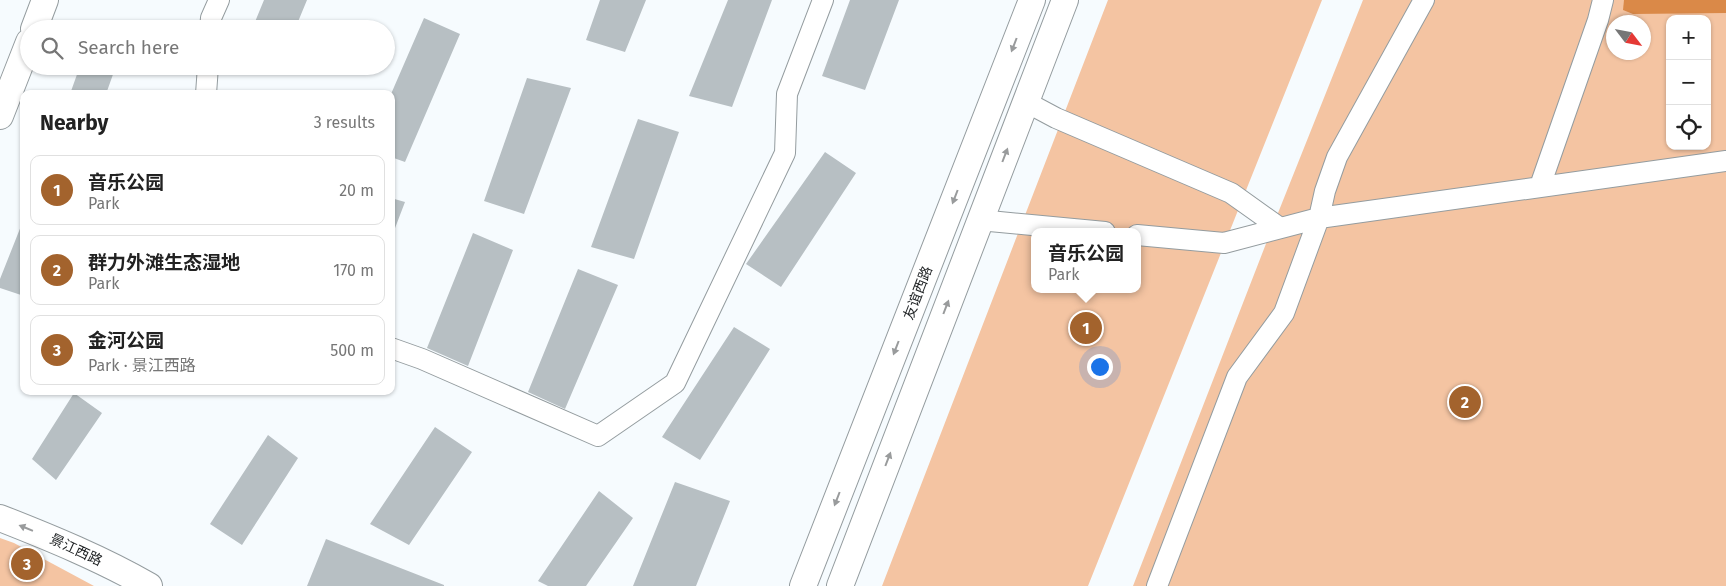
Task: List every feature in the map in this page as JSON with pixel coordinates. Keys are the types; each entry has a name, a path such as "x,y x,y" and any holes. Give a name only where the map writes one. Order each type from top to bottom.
{"main road":[{"path":"37,20 45,0"},
{"name":"友谊西路","path":"803,586 1032,0"},
{"path":"840,586 1065,0"},
{"path":"0,116 20,65"},
{"name":"景江西路","path":"0,518 69,547 149,586"}],"lane":[{"path":"211,20 219,0"},
{"path":"395,349 422,359 598,436 674,383 785,153 787,94 823,0"},
{"path":"1157,586 1237,377 1284,313 1319,218 1325,191 1337,157 1424,0"},
{"path":"1540,186 1598,20 1602,0"},
{"path":"206,90 207,75"},
{"path":"1026,102 1056,118 1231,193 1280,228"},
{"path":"1141,235 1224,243 1319,218 1726,161"},
{"path":"979,220 1063,228"}],"shaded area":[{"path":"1108,0 1322,0 1088,586 882,586"},
{"path":"1363,0 1726,0 1726,586 1133,586"},
{"path":"1624,0 1726,0 1726,13 1633,14 1623,10"},
{"path":"0,538 14,543 94,586 0,586"}],"building":[{"path":"264,0 307,0 299,20 256,20"},
{"path":"600,0 646,0 625,52 586,40"},
{"path":"728,0 772,0 732,107 689,96"},
{"path":"850,0 899,0 865,90 822,76"},
{"path":"424,18 460,34 405,162 395,158 395,90 393,90"},
{"path":"77,75 113,75 107,90 71,90"},
{"path":"527,78 571,88 524,214 484,201"},
{"path":"638,119 679,132 634,259 591,247"},
{"path":"825,152 856,173 781,287 746,264"},
{"path":"395,199 405,202 395,228"},
{"path":"20,229 20,295 0,288 0,279"},
{"path":"473,233 513,250 468,366 427,348"},
{"path":"578,269 618,285 565,409 528,392"},
{"path":"734,327 770,349 700,460 662,437"},
{"path":"73,395 77,395 102,413 56,480 32,459"},
{"path":"435,427 472,452 409,545 370,524"},
{"path":"268,435 298,458 242,545 210,524"},
{"path":"675,482 730,501 696,586 633,586"},
{"path":"599,491 633,518 586,586 548,586 538,581"},
{"path":"326,539 444,585 444,586 307,586"}],"place":[{"name":"音乐公园","path":"1086,328"},
{"name":"群力外滩生态湿地","path":"1465,402"},
{"name":"金河公园","path":"27,564"}]}
